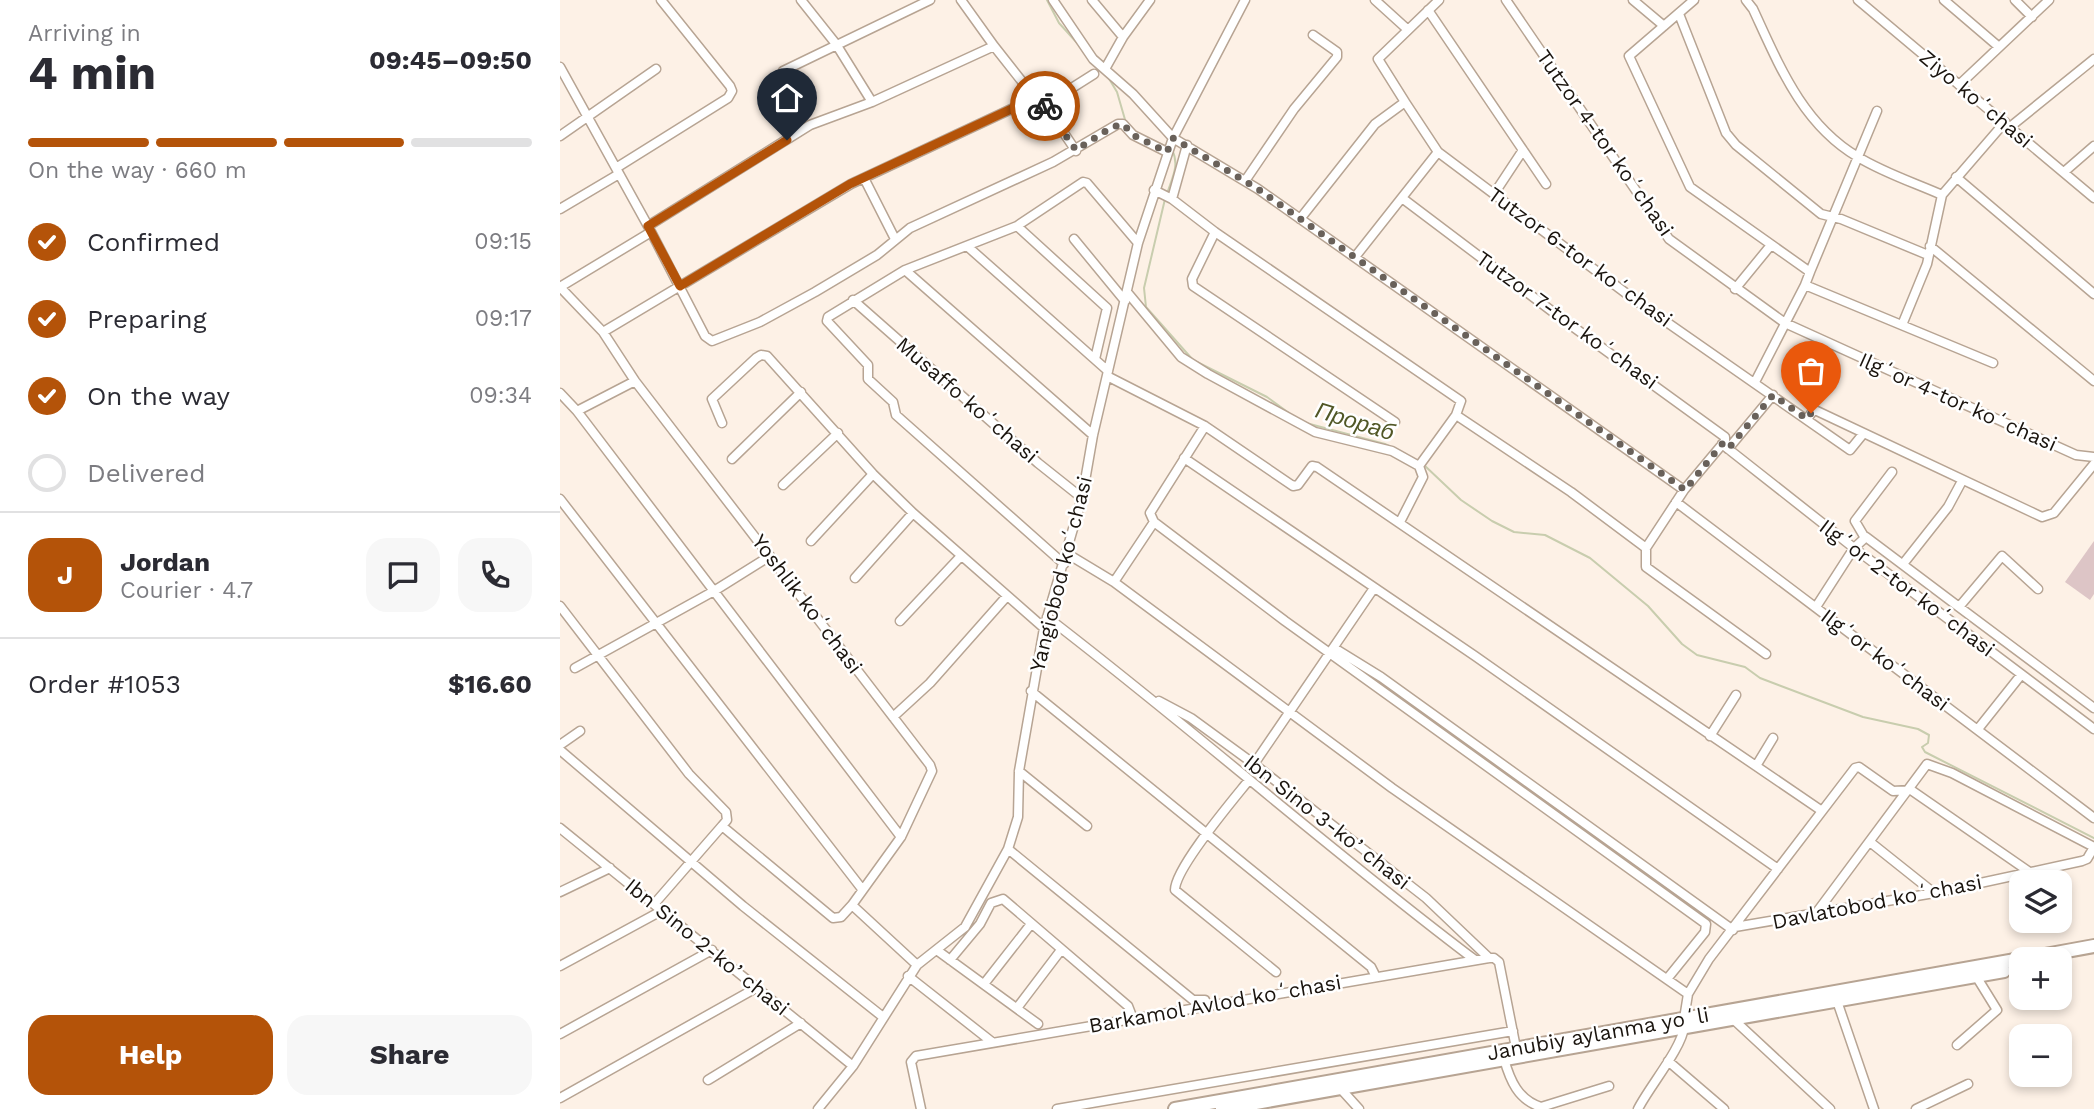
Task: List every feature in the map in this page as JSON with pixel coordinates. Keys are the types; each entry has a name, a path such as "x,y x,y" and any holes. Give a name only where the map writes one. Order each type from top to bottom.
{"highway":[{"name":"Janubiy aylanma yoʻli","path":"2072,950 2094,946"},
{"path":"2072,958 2094,954"},
{"name":"Janubiy aylanma yoʻli","path":"1222,1109 1504,1059 2009,961"},
{"name":"Janubiy aylanma yoʻli","path":"1175,1109 1516,1048 1684,1023 1733,1019 2009,970"}],"street":[{"path":"560,209 728,98 732,91 661,0"},
{"path":"801,0 836,44 872,102"},
{"path":"783,71 930,0"},
{"path":"961,0 1035,98 1045,106 1076,150"},
{"path":"1052,0 1093,58 1133,94 1173,138 1245,181 1685,490"},
{"path":"1092,0 1123,37"},
{"path":"1105,69 1123,37 1150,0"},
{"name":"Yangiobod koʻchasi","path":"818,1109 853,1066 908,976 917,965 965,927 1008,849 1018,817 1019,771 1044,628 1083,498 1093,436 1138,243 1173,138 1245,0"},
{"path":"1376,0 1407,29 1439,0"},
{"name":"Tutzor 4-tor koʻchasi","path":"1506,0 1670,239 1735,289 1786,323"},
{"path":"1633,0 1664,26"},
{"path":"1693,0 1630,51 1629,58 1687,183 1810,272"},
{"path":"1746,0 1752,5 1795,96 1810,116 1857,157 1942,195"},
{"name":"Ziyo koʻchasi","path":"1858,0 2094,198"},
{"path":"1944,0 1998,47"},
{"path":"2015,0 2032,17"},
{"path":"1959,85 2049,0"},
{"path":"1428,10 1546,184"},
{"path":"1679,14 1726,133 1736,145 1821,214 1929,250 2094,381"},
{"name":"Tutzor 6-tor koʻchasi","path":"1407,29 1378,59 1438,152 1635,300 1851,451 1863,434"},
{"path":"1245,181 1294,109 1337,57 1337,52 1313,35"},
{"path":"560,287 810,125 872,102 995,46"},
{"path":"1902,326 1929,250 1942,195 2007,125 2094,59"},
{"path":"560,67 650,229 705,336 712,341 760,321 815,292 877,255 910,228 1076,150 1112,127 1123,124 1133,135 1167,152"},
{"path":"560,135 587,119 591,112 656,69"},
{"path":"1045,106 1094,74"},
{"path":"603,332 864,178 1035,98"},
{"path":"1300,219 1375,124 1405,102"},
{"path":"1755,382 1805,285 1830,217 1877,111"},
{"path":"1172,199 1187,145"},
{"path":"2064,172 2094,146"},
{"path":"1494,194 1523,150"},
{"path":"1355,257 1438,152"},
{"path":"1956,177 2094,295"},
{"path":"864,178 895,239"},
{"path":"1063,564 895,415 894,402 868,379 869,365 827,321 828,317 853,300 905,270 1017,226 1067,192 1087,183 1138,243"},
{"path":"1154,190 1172,199 1215,232 1459,398 1462,404 1456,415 1421,464 1423,477 1400,522"},
{"name":"Tutzor 7-tor koʻchasi","path":"1402,198 1561,318 1722,433 1726,441 1725,447"},
{"path":"1017,226 1105,305 1122,311"},
{"path":"1215,232 1192,279 1193,286 1395,422"},
{"path":"1074,239 1181,357 1315,432 1392,451 1421,464"},
{"path":"967,246 1095,359 1107,373 1205,426 1293,486 1298,485 1314,465 1822,811"},
{"path":"1735,289 1771,246"},
{"path":"905,270 1093,436"},
{"path":"1805,285 1993,363"},
{"name":"Yoshlik koʻchasi","path":"560,287 603,332 635,381 932,770 901,837 852,905"},
{"name":"Musaffo koʻchasi","path":"853,300 1027,454 1083,498"},
{"path":"1095,359 1107,313 1105,305"},
{"name":"Ilgʻor 4-tor koʻchasi","path":"1786,323 2076,455 2094,457"},
{"path":"722,424 712,399 761,355 767,356 873,474 913,513 1044,628"},
{"path":"577,411 635,381"},
{"path":"732,458 801,392"},
{"path":"560,393 564,402 577,411 901,837"},
{"path":"1766,654 1646,567 1646,548 1685,490 1773,395"},
{"path":"1807,419 1817,411 1962,481 2046,517 2054,513 2094,464"},
{"path":"1456,415 1571,492 1646,548"},
{"path":"1205,426 1150,513 1154,522 1706,924 1707,928 1667,979"},
{"path":"783,485 838,433"},
{"name":"Ilgʻor 2-tor koʻchasi","path":"1725,447 2094,729"},
{"path":"1184,458 1778,869"},
{"path":"1865,538 1855,521 1892,472"},
{"path":"811,541 873,474"},
{"path":"1903,564 1948,507 1962,481"},
{"path":"560,499 862,888"},
{"name":"Ilgʻor koʻchasi","path":"1676,502 2094,818"},
{"path":"855,578 913,513"},
{"path":"1114,582 1154,522"},
{"path":"1815,607 1854,548 1865,538 1870,538 2094,708"},
{"path":"1066,553 1114,582 1392,788 1688,994"},
{"path":"575,668 714,591 770,556"},
{"path":"900,621 961,556"},
{"path":"1959,607 2002,556 2038,589"},
{"path":"1254,764 1374,588"},
{"path":"893,717 930,683 1007,596"},
{"path":"560,606 689,774 726,812 727,820 655,903"},
{"name":"Ibn Sino 3-koʼchasi","path":"1047,617 1156,700 1249,780 1475,960"},
{"path":"1332,651 1381,677 1734,928"},
{"path":"1978,729 2021,675"},
{"path":"1031,691 1371,967 1376,977"},
{"path":"1710,736 1736,695"},
{"name":"Ibn Sino 3-koʼchasi","path":"1156,700 1191,718 1254,764 1348,840 1426,898 1489,958"},
{"path":"580,732 560,748 824,973 883,1017"},
{"path":"1756,766 1773,738"},
{"path":"1814,916 1928,764 1952,773 2094,847"},
{"path":"1638,1109 1683,1035 1688,994 1734,928 1855,768 1859,767 1893,792 1911,790 2027,870"},
{"path":"1019,771 1087,826"},
{"name":"Ibn Sino 3-koʼchasi","path":"1249,780 1208,833 1174,885 1176,894 1276,972"},
{"path":"722,826 833,918 841,917 852,905 917,965"},
{"name":"Ibn Sino 2-koʼchasi","path":"560,828 853,1066"},
{"path":"1870,842 1934,893"},
{"name":"Davlatobod koʻchasi","path":"2044,870 2086,860 2094,847"},
{"path":"1008,849 1193,1000 1205,1000 1207,1006"},
{"path":"560,892 610,868"},
{"name":"Davlatobod koʻchasi","path":"1734,928 1814,916 2009,878"},
{"path":"1658,889 1665,881"},
{"path":"950,960 996,899 1003,899 1128,1006 1133,1019"},
{"path":"560,966 663,910"},
{"path":"984,984 1031,924"},
{"path":"560,1034 712,950"},
{"path":"1017,1008 1061,950"},
{"path":"937,951 1038,1024"},
{"path":"1489,958 1499,962 1516,1048"},
{"name":"Barkamol Avlod koʻchasi","path":"920,1109 912,1059 916,1056 1489,958"},
{"path":"908,976 992,1042"},
{"path":"1957,1045 1997,1010 1976,976"},
{"path":"560,1098 756,988"},
{"path":"1837,1001 1874,1109"},
{"path":"1733,1019 1830,1109"},
{"path":"708,1080 802,1023"},
{"path":"1057,1109 1513,1031"},
{"path":"1504,1059 1514,1088 1534,1105 1541,1107 1609,1086"},
{"path":"1668,1062 1724,1109"},
{"path":"1916,1109 1968,1084"},
{"path":"1340,1088 1359,1109"},
{"path":"1938,1098 1940,1109"},
{"path":"1112,1099 1113,1109"}],"shaded area":[{"path":"2094,541 2094,594 2090,600 2065,582"}],"waterway":[{"name":"Прораб","path":"1047,0 1059,23 1078,44"},
{"name":"Прораб","path":"1090,61 1108,77 1117,92 1126,123"},
{"name":"Прораб","path":"1150,139 1167,147"},
{"name":"Прораб","path":"1167,194 1175,166 1172,150"},
{"name":"Прораб","path":"1165,199 1144,288 1146,307 1193,360 1267,397 1289,413"},
{"name":"Прораб","path":"1306,423 1385,444 1407,455"},
{"name":"Прораб","path":"1424,465 1461,500 1492,521 1514,532 1545,535 1590,558 1648,606 1682,644 1697,655 1745,667 1760,678 1863,717 1918,729 1929,735 1928,743 1922,747 1925,752 2094,838"}],"way so far":[{"path":"1045,106 1076,150 1118,124 1123,124 1133,135 1167,152 1173,138 1187,145 1258,189 1685,490 1722,444 1728,449 1773,395 1807,419 1811,413"}],"route":[{"path":"787,140 648,226 680,286 850,184 1035,98 1045,106"}]}
